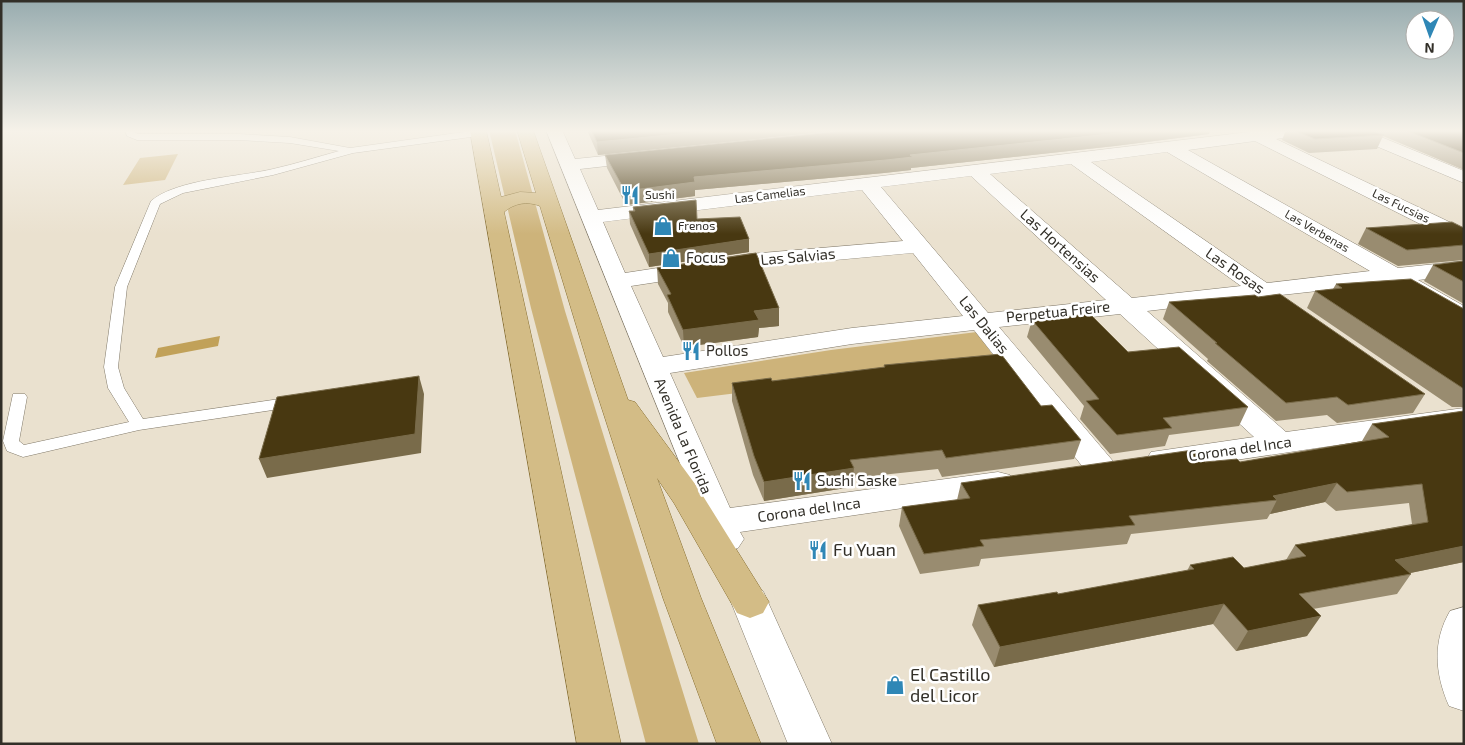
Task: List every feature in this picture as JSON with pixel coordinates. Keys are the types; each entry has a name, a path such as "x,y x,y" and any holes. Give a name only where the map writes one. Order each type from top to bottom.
{"main road":[{"path":"485,165 599,744"},
{"path":"536,165 608,384 682,598 739,744"},
{"path":"495,210 506,202 522,198 541,199 549,203"},
{"path":"608,384 686,496 750,602"}],"street":[{"name":"Avenida La Florida","path":"570,165 617,282 720,522 750,602 810,744"},
{"name":"Las Camelias","path":"590,217 1018,165"},
{"name":"Las Rosas","path":"1084,165 1286,307"},
{"name":"Las Verbenas","path":"1201,165 1464,316"},
{"name":"Las Fucsias","path":"1315,165 1464,238"},
{"path":"1433,165 1464,178"},
{"name":"Las Hortensias","path":"975,170 1279,443"},
{"name":"Las Dalias","path":"868,183 980,321 1086,470"},
{"name":"Las Salvias","path":"617,282 749,261 920,246"},
{"name":"Perpetua Freire","path":"654,367 800,344 980,321 1464,268"},
{"name":"Corona del Inca","path":"1086,470 1279,443 1443,413"},
{"name":"Corona del Inca","path":"720,522 1023,479"},
{"path":"1464,623 1459,629 1457,648 1464,692"}],"lane":[{"path":"139,425 116,388 111,367 120,287 155,203 161,198 180,190 273,172 299,165"},
{"path":"19,397 12,448 23,451 139,425 304,400"}],"shaded area":[{"path":"136,165 173,165 165,180 123,185"},
{"path":"497,165 525,165 565,311 699,744 646,744 531,308"},
{"path":"977,332 997,361 697,398 684,373 831,350"},
{"path":"220,336 218,346 155,358 158,348"}],"building":[{"path":"610,165 832,165 694,177 695,182 625,191"},
{"path":"696,200 697,219 740,217 749,239 649,254 629,211 635,211 633,207"},
{"path":"1452,222 1464,228 1464,245 1407,250 1366,228"},
{"path":"756,253 779,308 754,311 759,320 683,330 667,295 671,294 657,268"},
{"path":"1464,261 1464,282 1433,265"},
{"path":"1411,279 1464,309 1464,389 1315,291 1342,288 1336,284"},
{"path":"1280,294 1425,394 1348,405 1337,397 1286,403 1169,302"},
{"path":"1090,314 1128,352 1179,347 1248,407 1163,418 1172,428 1117,435 1086,401 1099,399 1032,320"},
{"path":"1001,354 1041,406 1052,405 1081,440 946,458 942,450 850,460 854,468 764,482 754,456 732,383 771,378 772,381 885,367 884,365"},
{"path":"419,376 415,434 259,459 277,397"},
{"path":"1464,411 1464,546 1395,560 1411,574 1299,594 1321,616 1248,631 1224,604 1000,647 978,605 1057,592 1058,594 1194,569 1190,565 1233,557 1244,568 1306,556 1295,545 1428,522 1422,484 1347,492 1337,483 1273,496 1277,500 1129,516 1135,525 980,540 984,546 924,554 902,507 970,498 961,483 1193,450 1205,462 1237,459 1240,462 1389,437 1372,424"}],"place":[{"name":"Sushi","path":"630,195"},
{"name":"Frenos","path":"663,226"},
{"name":"Focus","path":"671,258"},
{"name":"Pollos","path":"691,351"},
{"name":"Sushi Saske","path":"802,481"},
{"name":"Fu Yuan","path":"818,550"},
{"name":"El Castillo del Licor","path":"895,685"}]}
